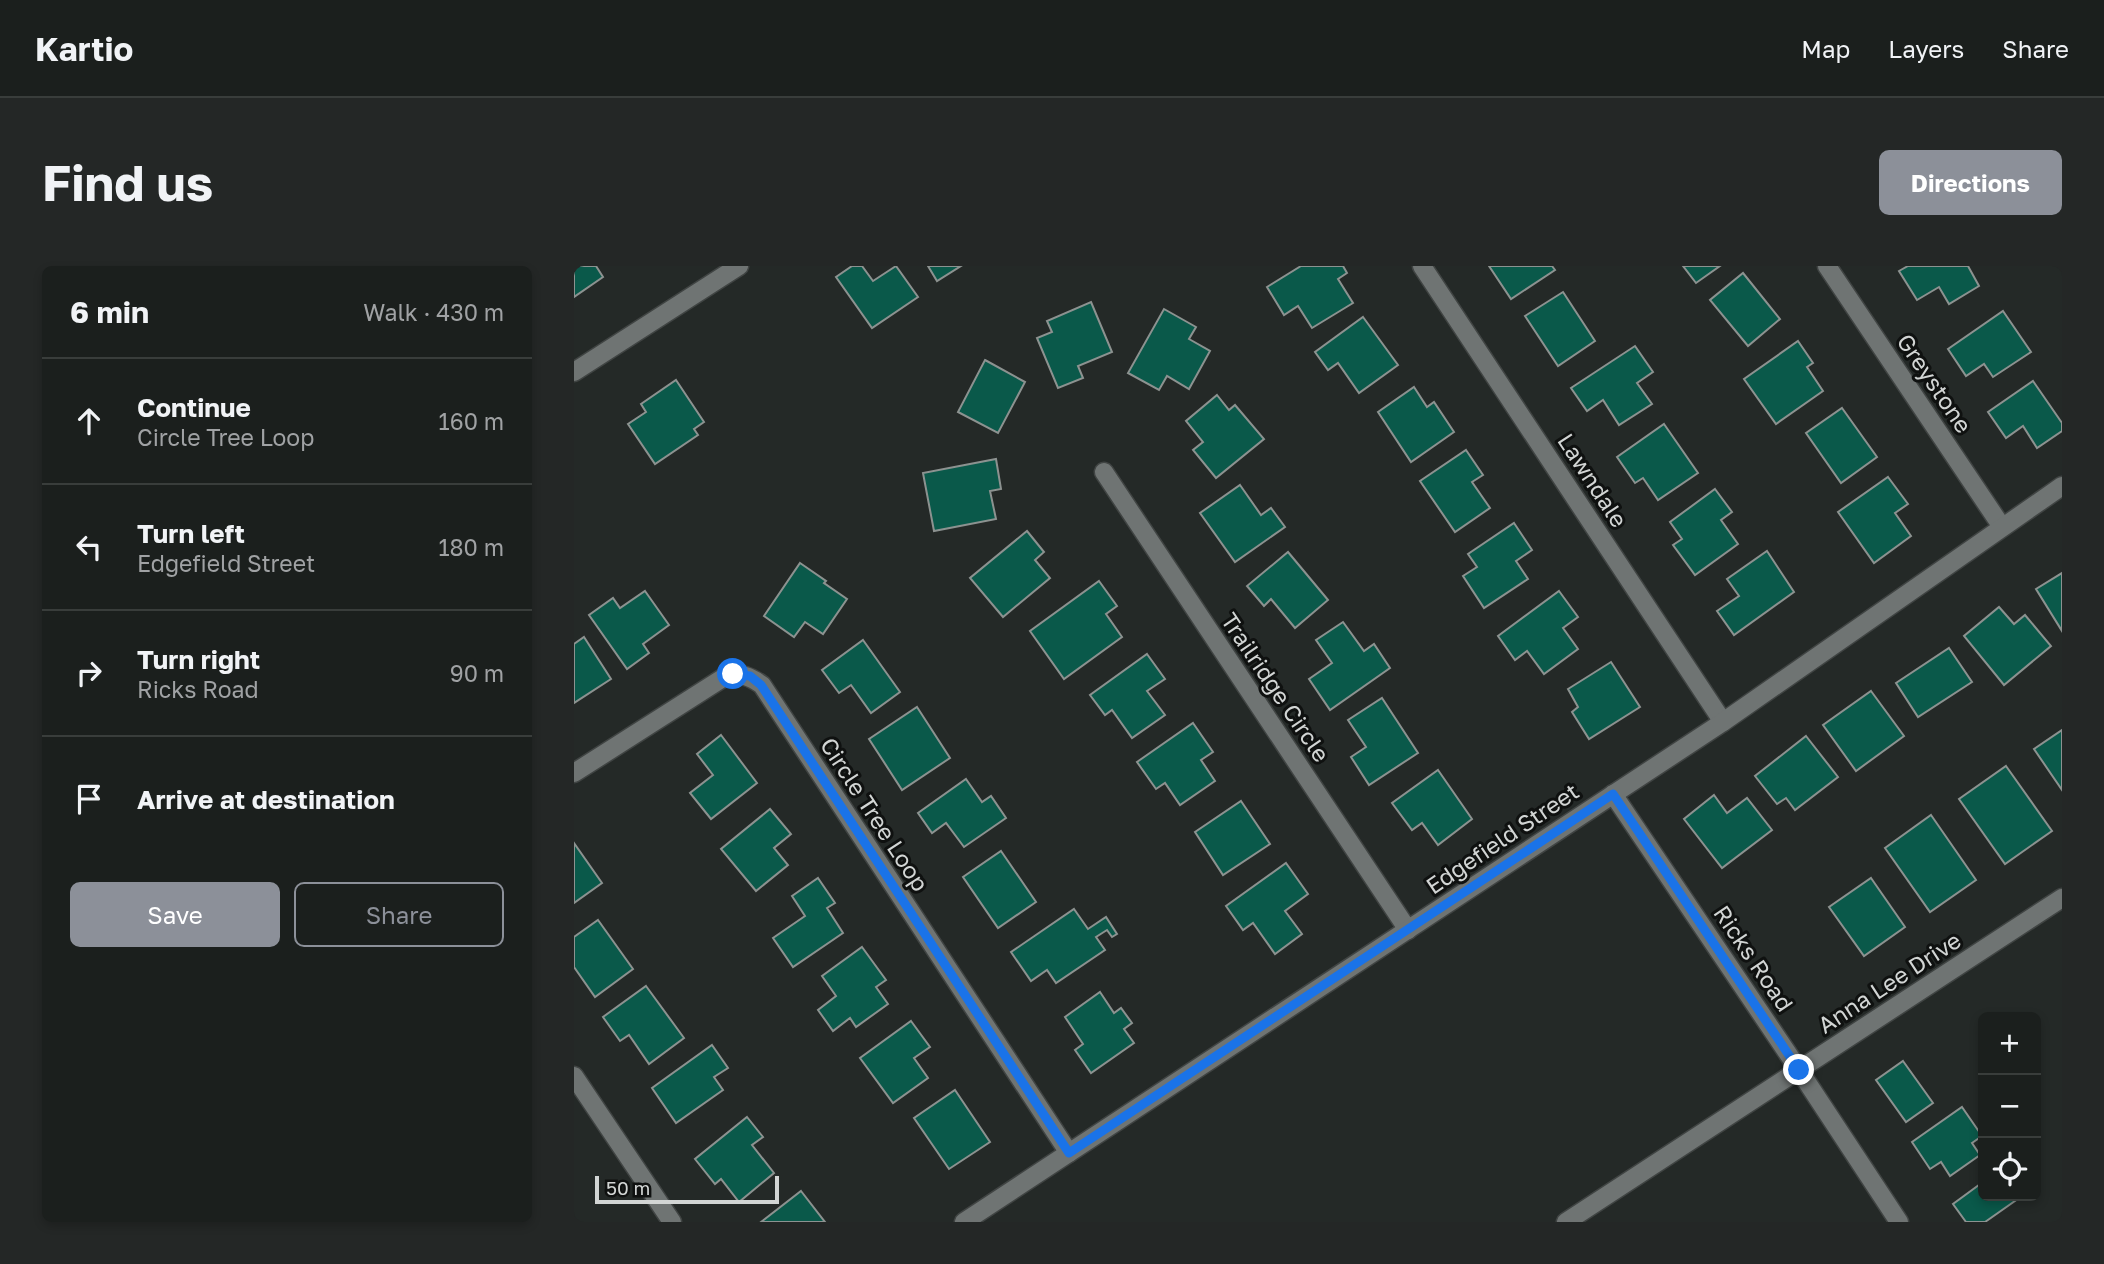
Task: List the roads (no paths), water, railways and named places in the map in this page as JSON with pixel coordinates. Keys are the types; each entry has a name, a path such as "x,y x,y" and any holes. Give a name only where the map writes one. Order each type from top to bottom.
{"street":[{"path":"574,372 739,266"},
{"name":"Lawndale","path":"1422,266 1723,722"},
{"name":"Greystone","path":"1827,266 2002,527"},
{"name":"Trailridge Circle","path":"1104,472 1408,930"},
{"name":"Edgefield Street","path":"964,1222 1723,722 2062,486"},
{"name":"Circle Tree Loop","path":"574,773 726,676 750,676 761,685 1069,1153"},
{"name":"Ricks Road","path":"1613,794 1899,1222"},
{"name":"Anna Lee Drive","path":"1566,1222 2062,898"},
{"path":"574,1076 671,1222"}]}
